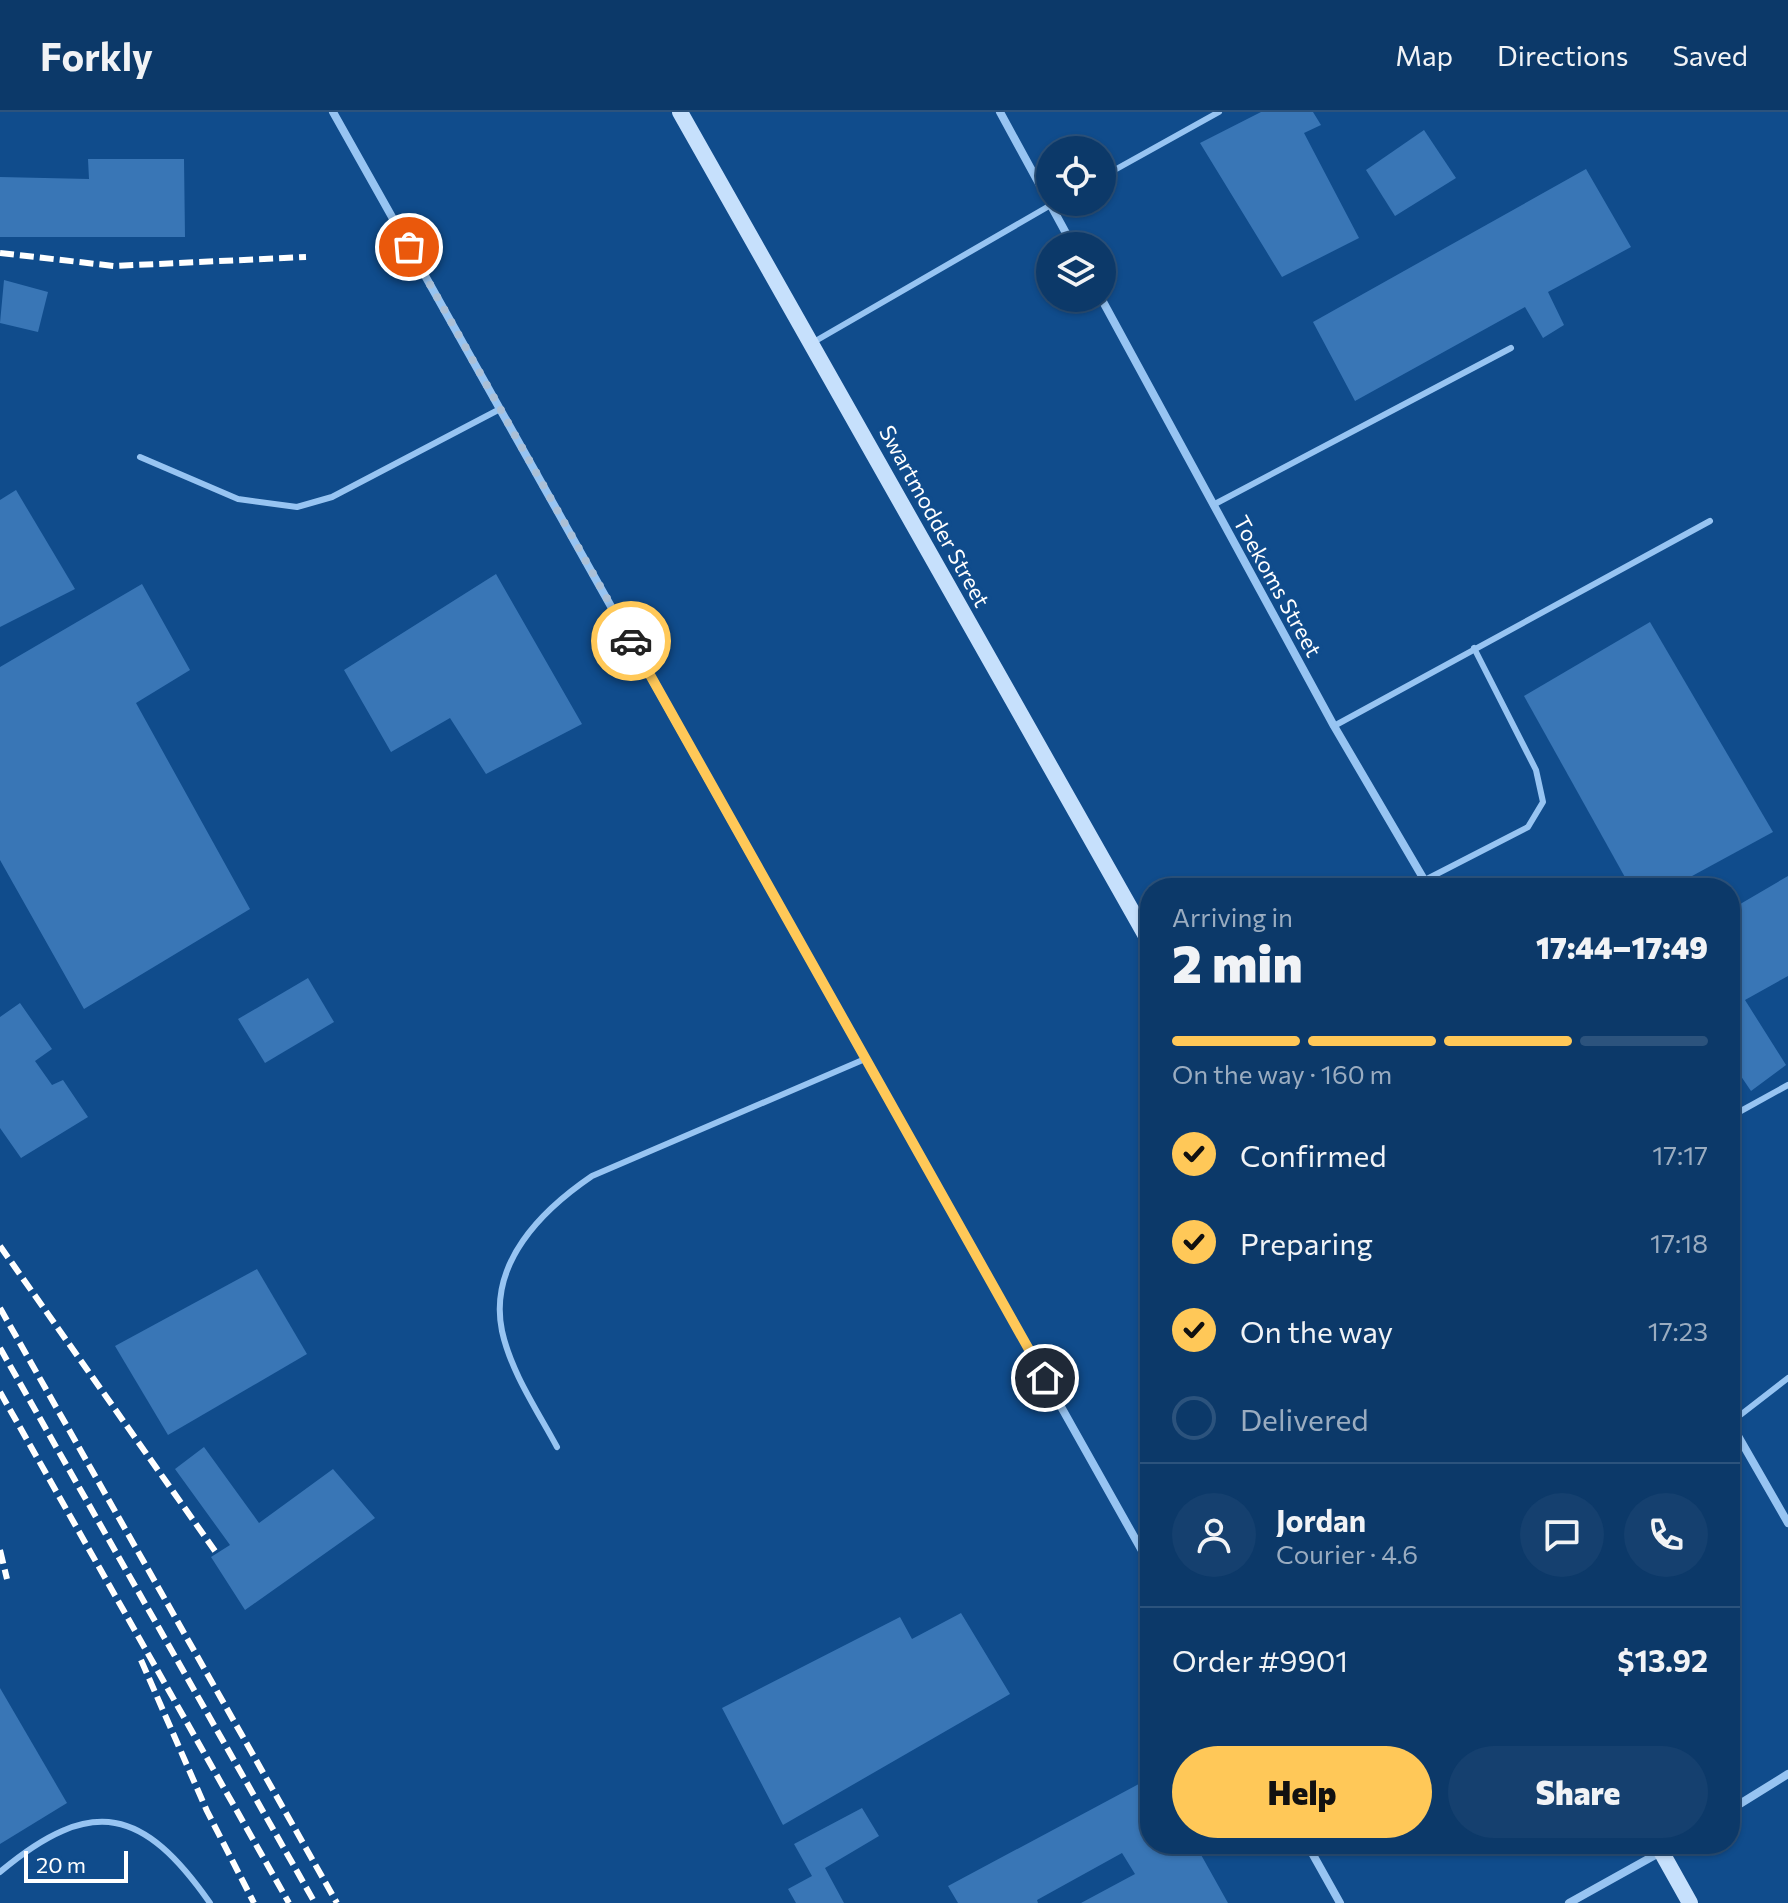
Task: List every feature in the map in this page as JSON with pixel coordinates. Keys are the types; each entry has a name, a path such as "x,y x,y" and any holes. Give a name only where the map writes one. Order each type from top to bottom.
{"main road":[{"name":"Swartmodder Street","path":"680,112 1140,925"},
{"path":"1667,1854 1690,1903"}],"street":[{"path":"333,112 1140,1547"},
{"path":"1000,112 1036,174"},
{"name":"Toekoms Street","path":"1109,312 1334,726 1423,878"},
{"path":"1740,1440 1788,1523"},
{"path":"1740,1804 1788,1774"},
{"path":"1313,1854 1340,1903"},
{"path":"1569,1903 1652,1854"}],"lane":[{"path":"1116,169 1219,112"},
{"path":"812,343 1036,213"},
{"path":"1213,505 1511,348"},
{"path":"140,457 238,499 297,507 332,497 500,409"},
{"path":"1334,726 1710,521"},
{"path":"1438,878 1528,827 1543,802 1536,770 1474,648"},
{"path":"557,1447 516,1373 502,1329 502,1297 507,1271 537,1221 560,1197 592,1176 865,1059"},
{"path":"1740,1111 1788,1085"},
{"path":"1740,1415 1788,1378"},
{"path":"0,1872 45,1840 83,1823 113,1822 139,1829 162,1843 210,1903"}],"building":[{"path":"1261,112 1313,112 1321,125 1304,133 1359,238 1282,277 1200,143"},
{"path":"1424,130 1456,178 1395,216 1366,170"},
{"path":"88,159 184,159 185,237 0,237 0,177 89,179"},
{"path":"1586,169 1631,247 1548,292 1564,325 1543,338 1525,307 1355,401 1313,322"},
{"path":"4,280 48,292 38,332 0,323"},
{"path":"16,490 75,589 0,627 0,500"},
{"path":"496,574 582,724 486,774 450,718 391,752 344,670"},
{"path":"142,584 190,670 136,703 250,909 84,1009 0,860 0,667"},
{"path":"1650,622 1773,832 1688,878 1625,878 1524,696"},
{"path":"1788,876 1788,976 1745,1000 1786,1065 1751,1091 1740,1075 1740,904"},
{"path":"308,978 334,1022 265,1063 238,1019"},
{"path":"20,1003 52,1049 35,1061 52,1085 63,1080 88,1117 21,1158 0,1128 0,1017"},
{"path":"257,1269 307,1354 168,1435 115,1346"},
{"path":"204,1447 259,1523 333,1469 375,1518 245,1610 211,1557 230,1545 175,1469"},
{"path":"961,1613 1010,1694 783,1825 722,1708 900,1617 912,1639"},
{"path":"0,1688 67,1803 0,1844"},
{"path":"1140,1783 1140,1854 1201,1854 1228,1903 1081,1903 1135,1874 1122,1853 1037,1900 1038,1903 958,1903 948,1886"},
{"path":"862,1808 879,1836 825,1868 844,1903 796,1903 788,1889 812,1876 794,1844"}],"railway":[{"path":"0,253 114,266 306,257"},
{"path":"0,1246 215,1551"},
{"path":"0,1308 337,1903"},
{"path":"0,1348 315,1903"},
{"path":"0,1392 289,1903"},
{"path":"0,1550 7,1579"},
{"path":"141,1660 207,1811 254,1903"}],"way so far":[{"path":"409,247 631,641"}],"route":[{"path":"631,641 1045,1378"}]}
